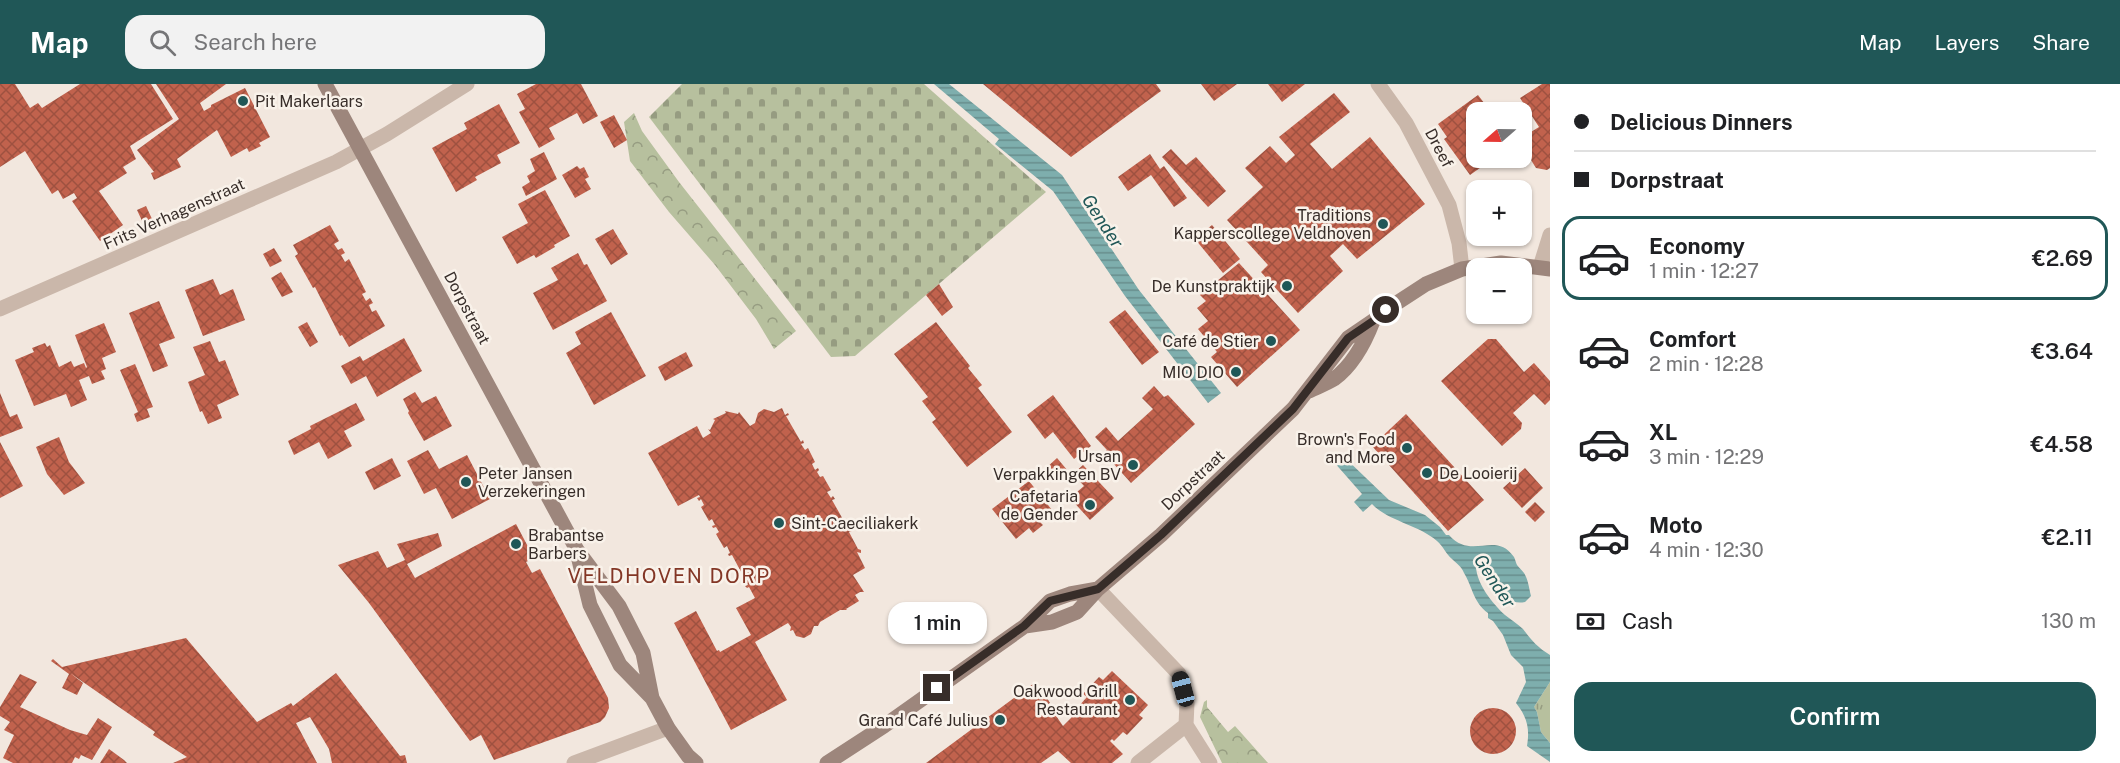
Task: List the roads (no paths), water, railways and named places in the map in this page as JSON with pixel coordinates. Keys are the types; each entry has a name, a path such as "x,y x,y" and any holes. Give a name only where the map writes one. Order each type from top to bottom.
{"street":[{"name":"Dorpstraat","path":"325,84 577,550 619,606 643,653 652,698"},
{"name":"Frits Verhagenstraat","path":"0,309 336,162 467,84"},
{"name":"Dreef","path":"1378,84 1406,123 1449,205 1459,243 1462,269"},
{"path":"1547,270 1550,235"},
{"name":"Dorpstraat","path":"827,763 884,726 1024,626 1052,622 1077,612 1098,589 1197,501 1293,409 1348,338 1386,310 1426,284 1462,269 1501,263 1547,270"},
{"name":"Dorpstraat","path":"577,550 590,605 620,665 652,698 668,728 688,756 696,763"},
{"path":"1098,589 1179,674 1187,704 1186,724 1210,763"},
{"path":"1138,763 1186,724"},
{"path":"574,763 668,728"}],"water":[{"path":"934,84 949,84 1062,175 1139,290 1221,393 1208,403 1125,296 1053,191 995,144 999,139"},
{"name":"Gender","path":"1341,454 1389,500 1425,515 1446,535 1466,546 1499,546 1507,549 1514,557 1525,575 1531,596 1525,602 1510,600 1505,596 1483,563 1476,567 1477,573 1482,586 1495,605 1523,629 1538,647 1550,655 1550,682 1534,707 1541,732 1550,743 1550,762 1527,746 1527,723 1516,703 1526,682 1523,667 1511,655 1503,635 1488,618 1488,613 1476,599 1462,569 1439,543 1422,531 1386,515 1372,504 1363,512 1354,502 1362,494 1333,461"}],"place":[{"name":"Pit Makerlaars","path":"243,101"},
{"name":"Traditions Kapperscollege Veldhoven","path":"1383,224"},
{"name":"De Kunstpraktijk","path":"1287,286"},
{"name":"Café de Stier","path":"1271,341"},
{"name":"MIO DIO","path":"1236,372"},
{"name":"Brown's Food and More","path":"1407,448"},
{"name":"Ursan Verpakkingen BV","path":"1133,465"},
{"name":"De Looierij","path":"1427,473"},
{"name":"Peter Jansen Verzekeringen","path":"466,482"},
{"name":"Cafetaria de Gender","path":"1090,505"},
{"name":"Sint-Caeciliakerk","path":"779,523"},
{"name":"Brabantse Barbers","path":"516,544"},
{"name":"Oakwood Grill Restaurant","path":"1130,700"},
{"name":"Grand Café Julius","path":"1000,720"}],"district":[{"name":"VELDHOVEN DORP","path":"669,576"}]}
